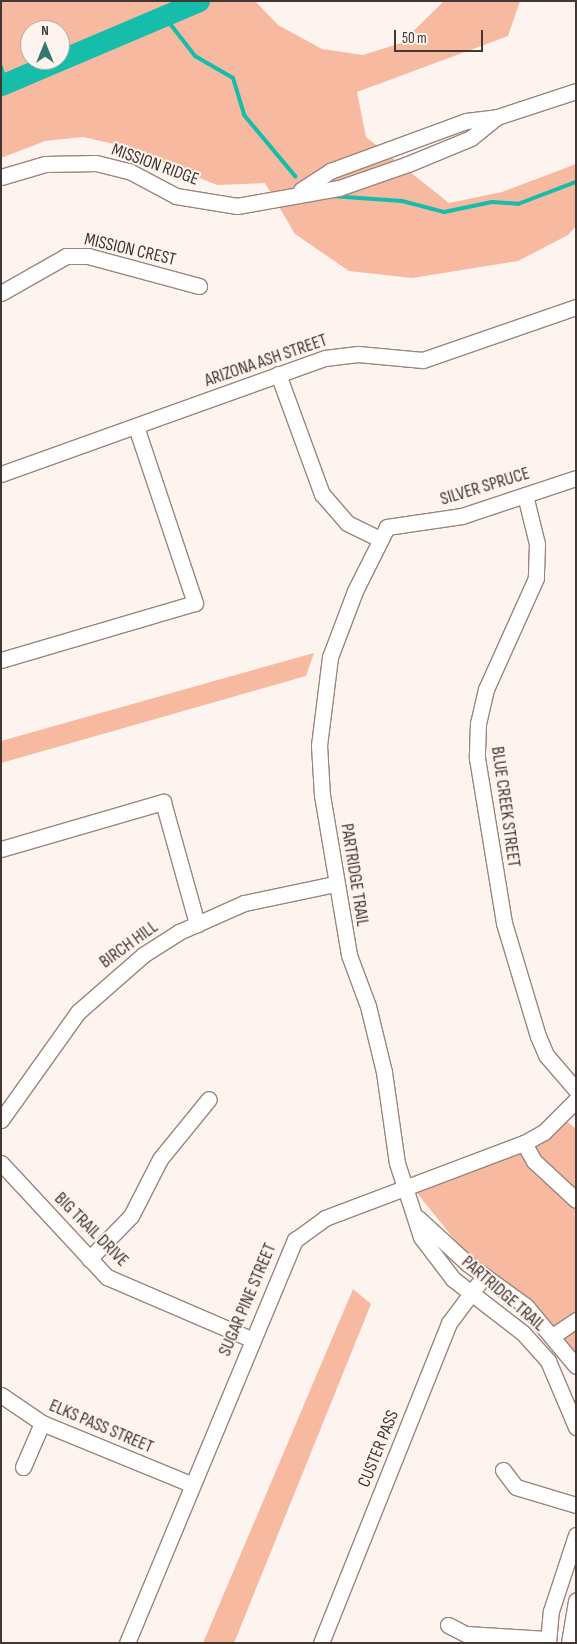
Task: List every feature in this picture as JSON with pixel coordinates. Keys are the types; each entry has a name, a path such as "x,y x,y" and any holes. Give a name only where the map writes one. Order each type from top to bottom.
{"street":[{"name":"MISSION RIDGE","path":"296,193 330,171 466,121 496,117 576,91"},
{"name":"MISSION RIDGE","path":"1,177 44,164 79,162 129,171 176,196 209,204 238,206 296,193 338,188 376,175 471,138 496,117"},
{"path":"437,132 443,150"},
{"path":"370,156 376,175"},
{"name":"MISSION CREST","path":"1,293 66,256 88,256 199,286"},
{"name":"ARIZONA ASH STREET","path":"1,474 136,427 278,374 347,354 402,362 434,358 576,307"},
{"path":"278,374 326,500 347,523 380,538"},
{"path":"1,660 195,603 136,427"},
{"name":"SILVER SPRUCE","path":"380,538 394,523 462,516 576,478"},
{"name":"BLUE CREEK STREET","path":"525,495 537,544 536,578 486,689 478,723 477,758 502,912 538,1036 546,1055 576,1090"},
{"name":"PARTRIDGE TRAIL","path":"380,538 341,624 323,692 322,795 348,955 368,1006 384,1072 404,1188 418,1218 421,1237 437,1261 523,1333 558,1380 576,1427"},
{"path":"1,849 163,802 197,924"},
{"name":"BIRCH HILL","path":"1,1120 78,1012 143,955 197,924 268,896 336,884"},
{"path":"89,1259 131,1216 160,1159 209,1099"},
{"name":"SUGAR PINE STREET","path":"127,1643 251,1339 295,1240 325,1218 524,1143 544,1132 576,1100"},
{"path":"524,1143 534,1161 576,1200"},
{"name":"BIG TRAIL DRIVE","path":"1,1163 89,1259 127,1288 251,1339"},
{"name":"PARTRIDGE TRAIL","path":"418,1218 484,1276 526,1306 554,1335 576,1366"},
{"name":"CUSTER PASS","path":"321,1643 450,1324 484,1276"},
{"path":"554,1335 576,1320"},
{"path":"558,1380 576,1371"},
{"name":"ELKS PASS STREET","path":"1,1395 42,1423 192,1484"},
{"path":"23,1467 42,1423"},
{"path":"503,1470 516,1487 576,1505"},
{"path":"448,1625 466,1634 548,1641 551,1611 576,1535"},
{"path":"568,1643 576,1601"}],"shaded area":[{"path":"1,1 255,1 278,25 322,49 363,55 401,43 444,1 520,1 508,36 357,92 366,137 449,203 502,192 576,164 576,226 568,235 518,261 412,278 349,271 295,234 265,183 217,185 118,145 83,137 45,141 1,158"},
{"path":"314,653 306,676 1,763 1,741"},
{"path":"564,1119 576,1129 576,1352 530,1299 483,1268 458,1244 417,1193"},
{"path":"353,1289 371,1304 234,1643 203,1643"}],"waterway":[{"path":"1,85 199,1"},
{"path":"164,16 195,56 233,78 244,115 295,176"},
{"path":"1,67 6,83"},
{"path":"331,196 402,201 444,212 492,202 518,204 576,182"}]}
